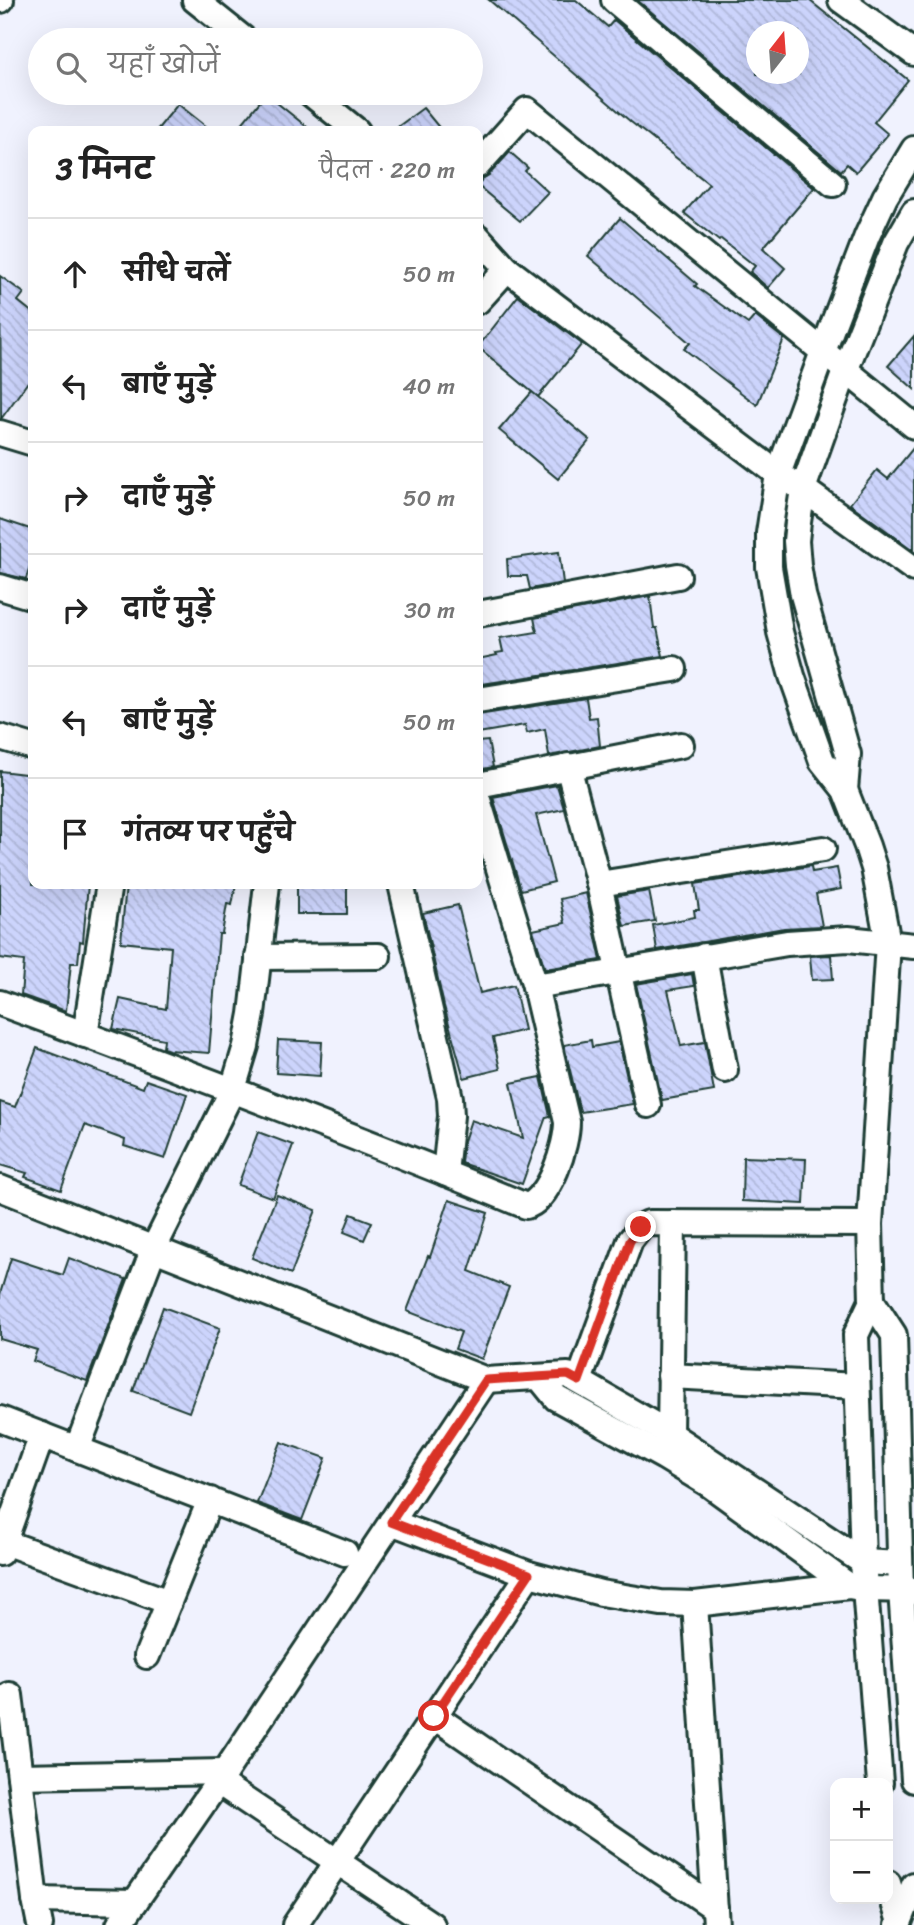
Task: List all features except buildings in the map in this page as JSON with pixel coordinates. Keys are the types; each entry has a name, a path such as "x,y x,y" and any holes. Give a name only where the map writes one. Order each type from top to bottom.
{"street":[{"path":"195,0 230,28"},
{"path":"841,0 914,53"},
{"path":"617,1 833,184"},
{"path":"325,105 351,126"},
{"path":"483,159 527,110 914,426"},
{"path":"879,1778 858,1588 863,1562 856,1335 872,1301 870,1224 888,943 867,846 845,790 822,761 792,676 780,632 769,567 769,533 778,474 823,352 867,236 885,197 914,149"},
{"path":"845,790 848,754 803,595 796,541 803,489 845,371 905,250 914,212"},
{"path":"483,242 507,268 778,474 914,569"},
{"path":"483,295 507,268"},
{"path":"0,433 28,441"},
{"path":"483,613 678,576"},
{"path":"0,587 28,595"},
{"path":"483,699 674,669"},
{"path":"0,737 28,745"},
{"path":"483,784 681,745"},
{"path":"568,766 599,884 648,1105"},
{"path":"0,1003 233,1089 526,1206 531,1205 543,1195 564,1150 568,1122 535,986 483,816"},
{"path":"599,884 823,849"},
{"path":"85,1035 108,889"},
{"path":"77,1449 154,1248 233,1089 252,1014 266,889"},
{"path":"402,889 450,1098 451,1116 445,1173"},
{"path":"535,986 787,943 848,939 914,946"},
{"path":"258,957 378,956"},
{"path":"704,956 725,1070"},
{"path":"0,1188 486,1380 568,1375 670,1434 863,1562 900,1563"},
{"path":"579,1381 630,1241 641,1227 649,1223 870,1224"},
{"path":"670,1434 673,1223"},
{"path":"872,1301 894,1335 900,1563 907,1590 914,1780"},
{"path":"670,1376 858,1386"},
{"path":"539,1377 556,1398 710,1485 858,1588"},
{"path":"119,1925 222,1777 486,1380"},
{"path":"0,1419 345,1553"},
{"path":"42,1435 2,1548 169,1602"},
{"path":"147,1657 210,1500"},
{"path":"391,1522 529,1574 635,1600 695,1604 858,1588 907,1590"},
{"path":"295,1925 529,1574"},
{"path":"695,1604 716,1916"},
{"path":"10,1695 40,1925"},
{"path":"434,1716 716,1916"},
{"path":"20,1776 222,1777 336,1861 432,1925"},
{"path":"899,1922 914,1885"},
{"path":"35,1900 135,1902"},
{"path":"893,1901 899,1922"}],"route":[{"path":"434,1716 529,1574 391,1522 486,1380 568,1375 579,1381 630,1241 641,1227"}]}
